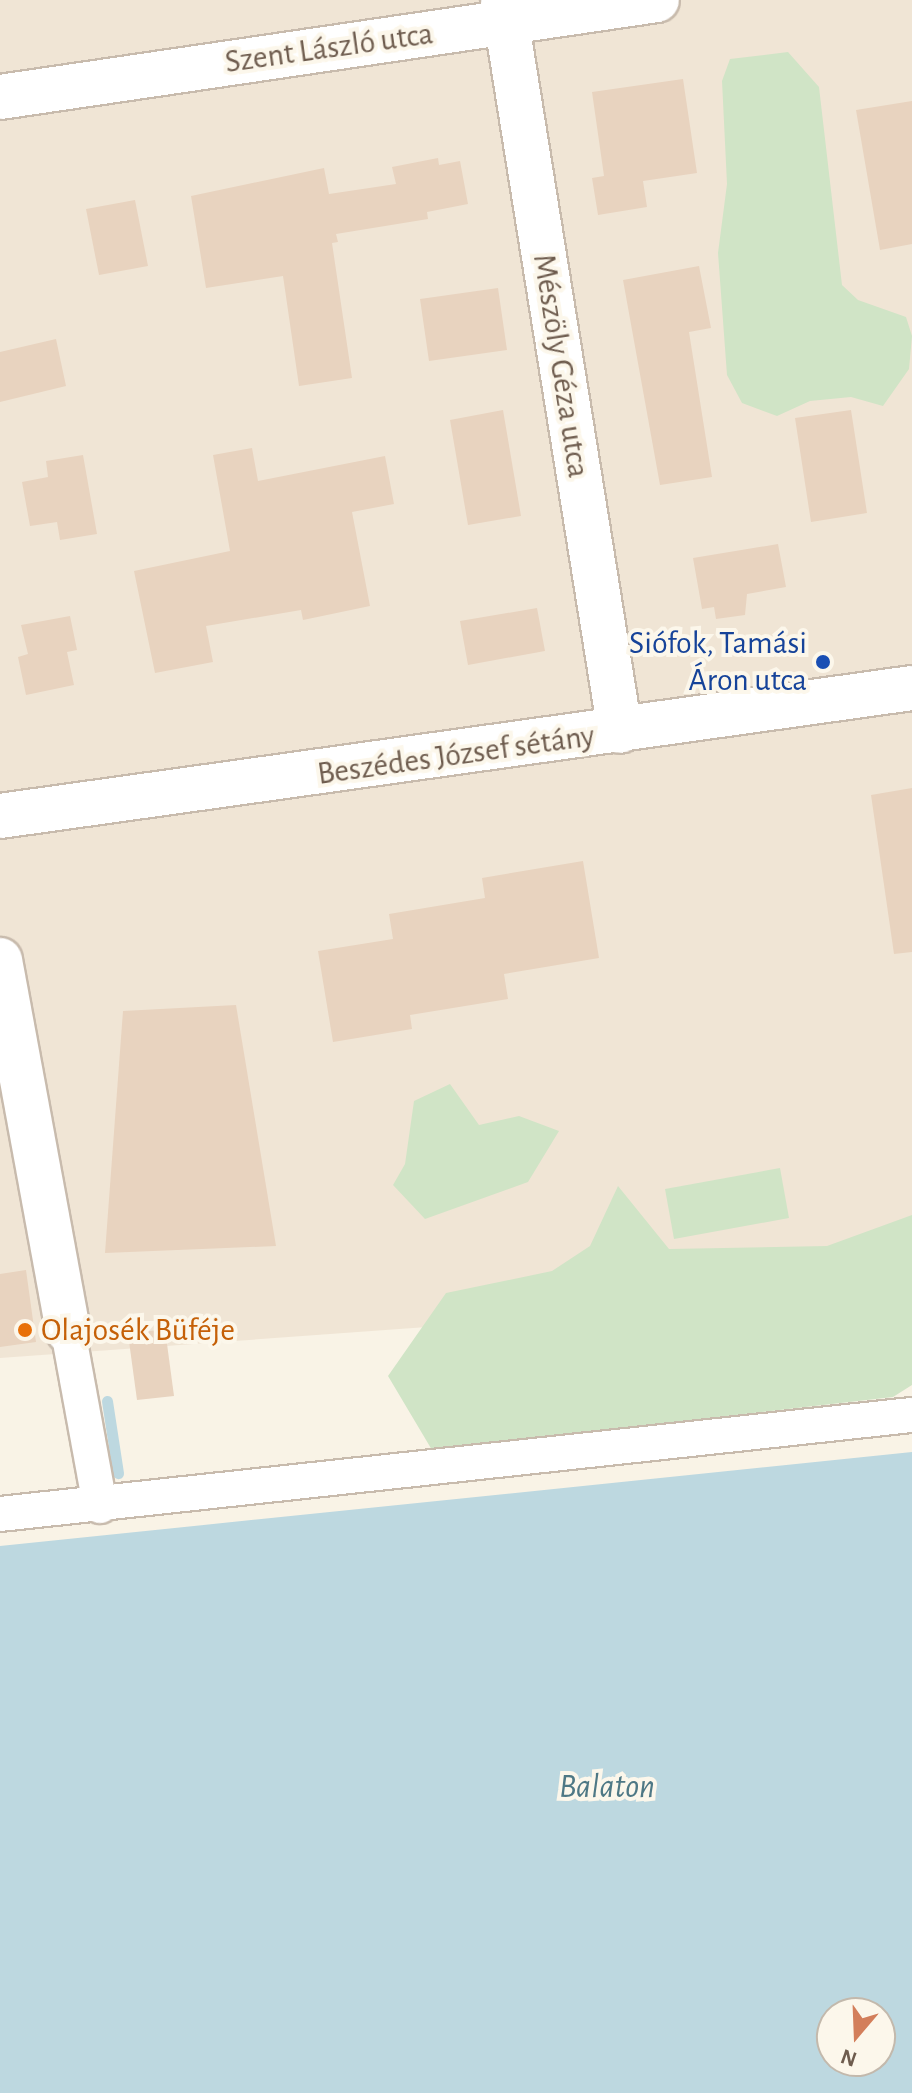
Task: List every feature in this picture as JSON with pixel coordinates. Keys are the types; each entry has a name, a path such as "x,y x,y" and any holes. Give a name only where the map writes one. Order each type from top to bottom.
{"street":[{"name":"Szent László utca","path":"0,97 505,11 657,0"},
{"name":"Mészöly Géza utca","path":"505,11 620,731"},
{"name":"Beszédes József sétány","path":"0,816 912,688"},
{"path":"0,960 100,1506"},
{"path":"0,1514 100,1506 912,1415"}],"shaded area":[{"path":"0,0 912,0 912,1292 0,1358"}],"green space":[{"path":"788,52 819,87 842,285 858,300 906,317 912,336 909,369 883,406 851,397 810,401 777,416 742,403 727,375 718,253 727,184 722,81 730,59"},
{"path":"450,1084 479,1125 519,1116 559,1131 528,1182 425,1219 393,1185 405,1164 414,1101"},
{"path":"780,1168 789,1218 674,1239 665,1189"},
{"path":"618,1186 669,1249 827,1246 912,1215 912,1385 893,1397 432,1450 388,1376 446,1293 552,1271 590,1246"}],"water":[{"name":"Balaton","path":"912,1452 912,2093 0,2093 0,1546"}],"building":[{"path":"683,79 697,173 643,181 647,207 598,215 592,178 604,176 592,92"},
{"path":"912,101 912,244 880,250 856,110"},
{"path":"438,158 439,165 460,161 468,204 427,212 428,219 336,234 338,242 332,243 352,378 299,386 283,276 206,288 191,196 324,168 329,194 396,184 392,167"},
{"path":"135,200 148,266 99,275 86,209"},
{"path":"699,266 711,328 689,332 712,477 660,485 623,280"},
{"path":"498,288 507,350 429,361 420,299"},
{"path":"56,339 66,386 0,402 0,352"},
{"path":"503,410 521,516 468,525 450,420"},
{"path":"851,410 867,513 811,522 795,418"},
{"path":"252,448 258,481 385,456 394,504 352,512 370,606 303,620 301,610 206,626 213,662 155,673 134,571 230,551 213,455"},
{"path":"83,455 97,534 60,540 57,522 30,526 22,482 48,477 46,461"},
{"path":"778,544 786,587 747,594 745,615 716,619 714,607 702,609 693,558"},
{"path":"537,608 545,651 468,665 460,621"},
{"path":"70,616 77,650 67,652 74,685 26,695 18,657 28,654 21,625"},
{"path":"912,788 912,952 894,954 871,795"},
{"path":"583,861 599,958 504,974 508,999 410,1015 412,1029 333,1042 318,951 393,939 389,914 485,898 482,878"},
{"path":"236,1005 276,1246 105,1253 123,1011"},
{"path":"26,1270 36,1342 0,1347 0,1274"},
{"path":"165,1329 174,1396 137,1400 128,1334"}],"waterway":[{"path":"107,1401 118,1473"}],"place":[{"name":"Siófok, Tamási Áron utca","path":"823,662"},
{"name":"Olajosék Büféje","path":"25,1330"}]}
